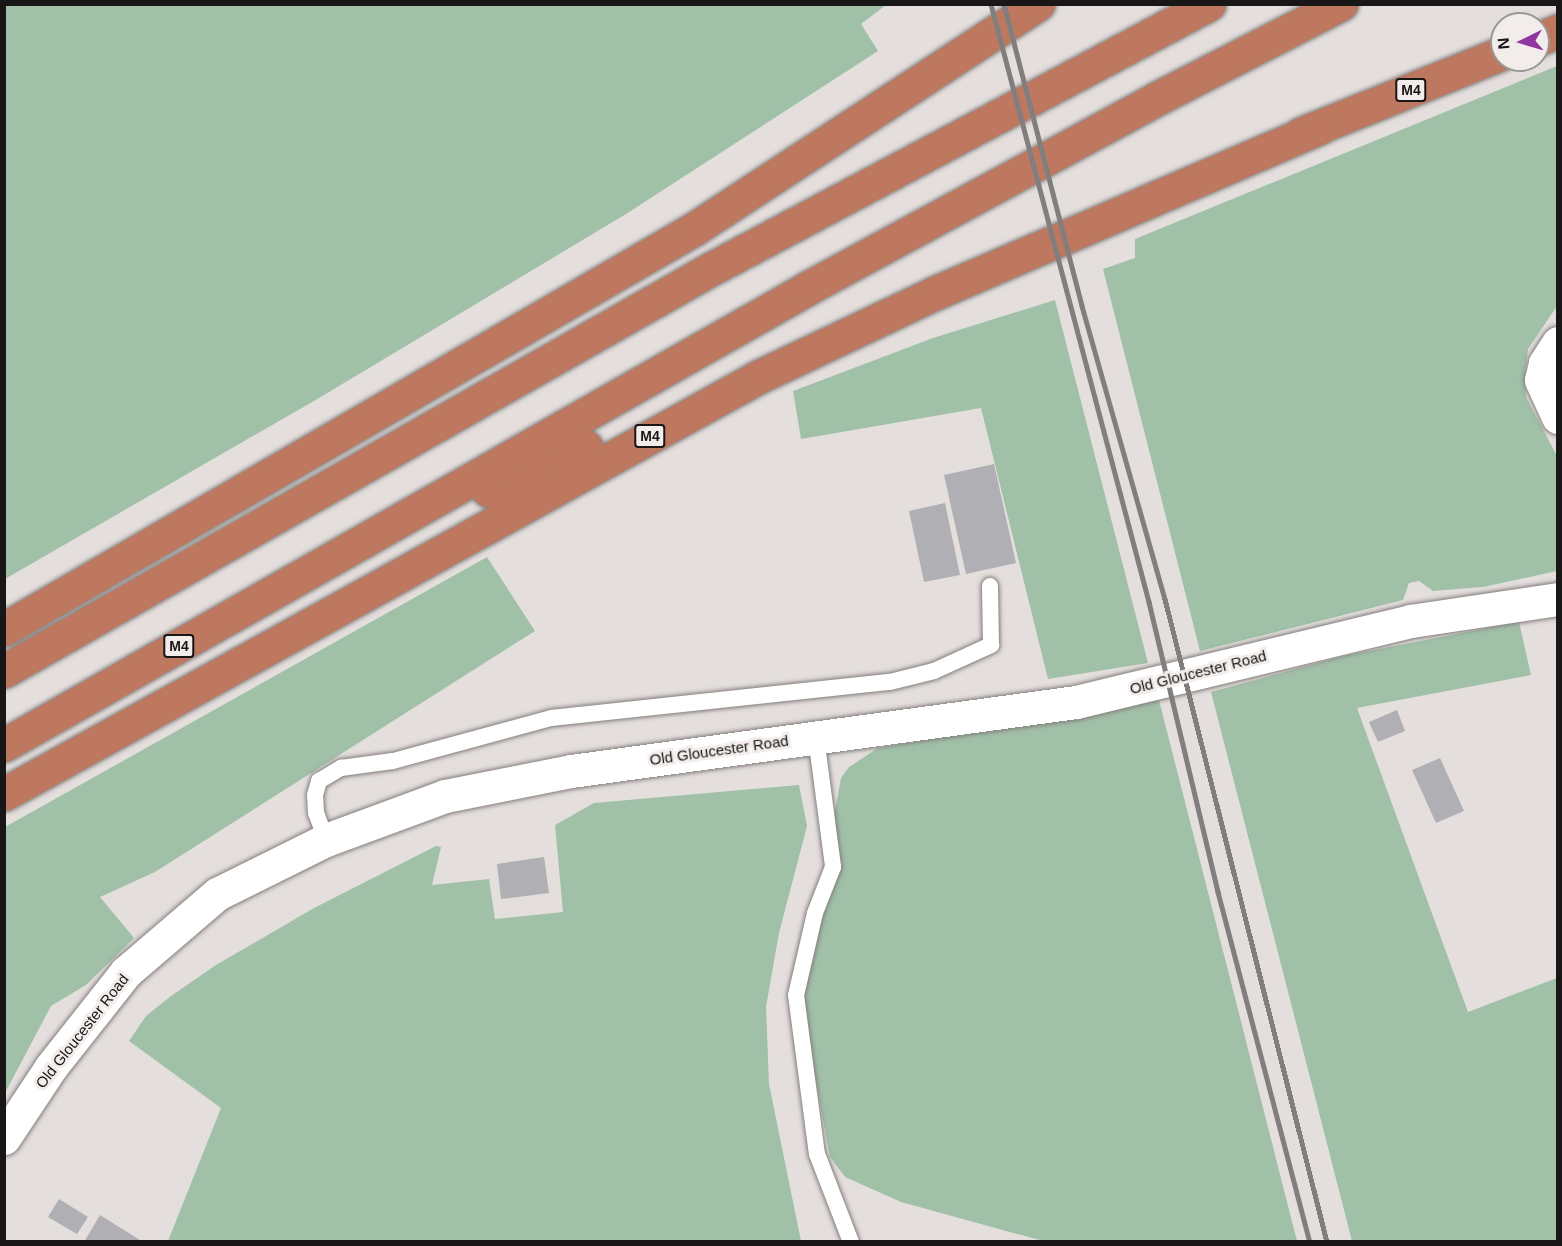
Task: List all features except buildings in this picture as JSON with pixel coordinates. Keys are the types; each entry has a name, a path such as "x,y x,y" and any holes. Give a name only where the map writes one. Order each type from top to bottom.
{"highway":[{"path":"4,629 694,229 1038,4"},
{"path":"4,671 709,270 1209,4"},
{"name":"M4","path":"4,745 808,288 1156,99 1341,4"},
{"name":"M4","path":"353,546 561,460 930,281 1490,58"},
{"name":"M4","path":"4,794 758,377 935,293 1320,127"}],"main road":[{"path":"1557,343 1545,363 1541,380 1557,417"},
{"name":"Old Gloucester Road","path":"4,1138 51,1067 126,972 217,894 326,840 445,796 571,771 1076,702 1411,621 1557,599"}],"lane":[{"path":"326,840 316,813 315,795 319,781 341,768 393,761 551,718 890,682 934,671 991,645 990,586"},
{"path":"816,737 833,867 815,913 796,995 817,1154 850,1242"}],"green space":[{"path":"5,4 886,5 861,24 878,51 626,214 319,398 5,579"},
{"path":"1557,66 1557,306 1528,349 1525,374 1526,397 1557,456 1557,571 1483,587 1433,591 1419,581 1409,583 1403,600 1200,651 1103,269 1135,258 1135,239 1542,72 1550,72 1550,69"},
{"path":"1055,300 1148,663 1048,679 981,408 801,439 793,391 933,338"},
{"path":"487,557 535,631 155,872 100,897 134,938 86,985 51,1006 5,1093 5,827"},
{"path":"1519,622 1531,675 1357,708 1468,1012 1557,978 1557,1241 1352,1241 1211,692 1348,655"},
{"path":"1159,700 1297,1241 1043,1241 901,1202 845,1177 830,1157 805,1022 805,977 841,778 849,767 878,748"},
{"path":"799,785 807,826 779,933 766,1007 769,1084 801,1241 168,1241 221,1108 129,1041 146,1016 171,996 216,965 314,908 436,846 441,847 432,885 489,879 495,919 563,912 555,825 594,803"}],"railway":[{"path":"991,4 1149,602 1218,892 1310,1242"},
{"path":"1004,4 1082,306 1165,599 1327,1242"}]}
